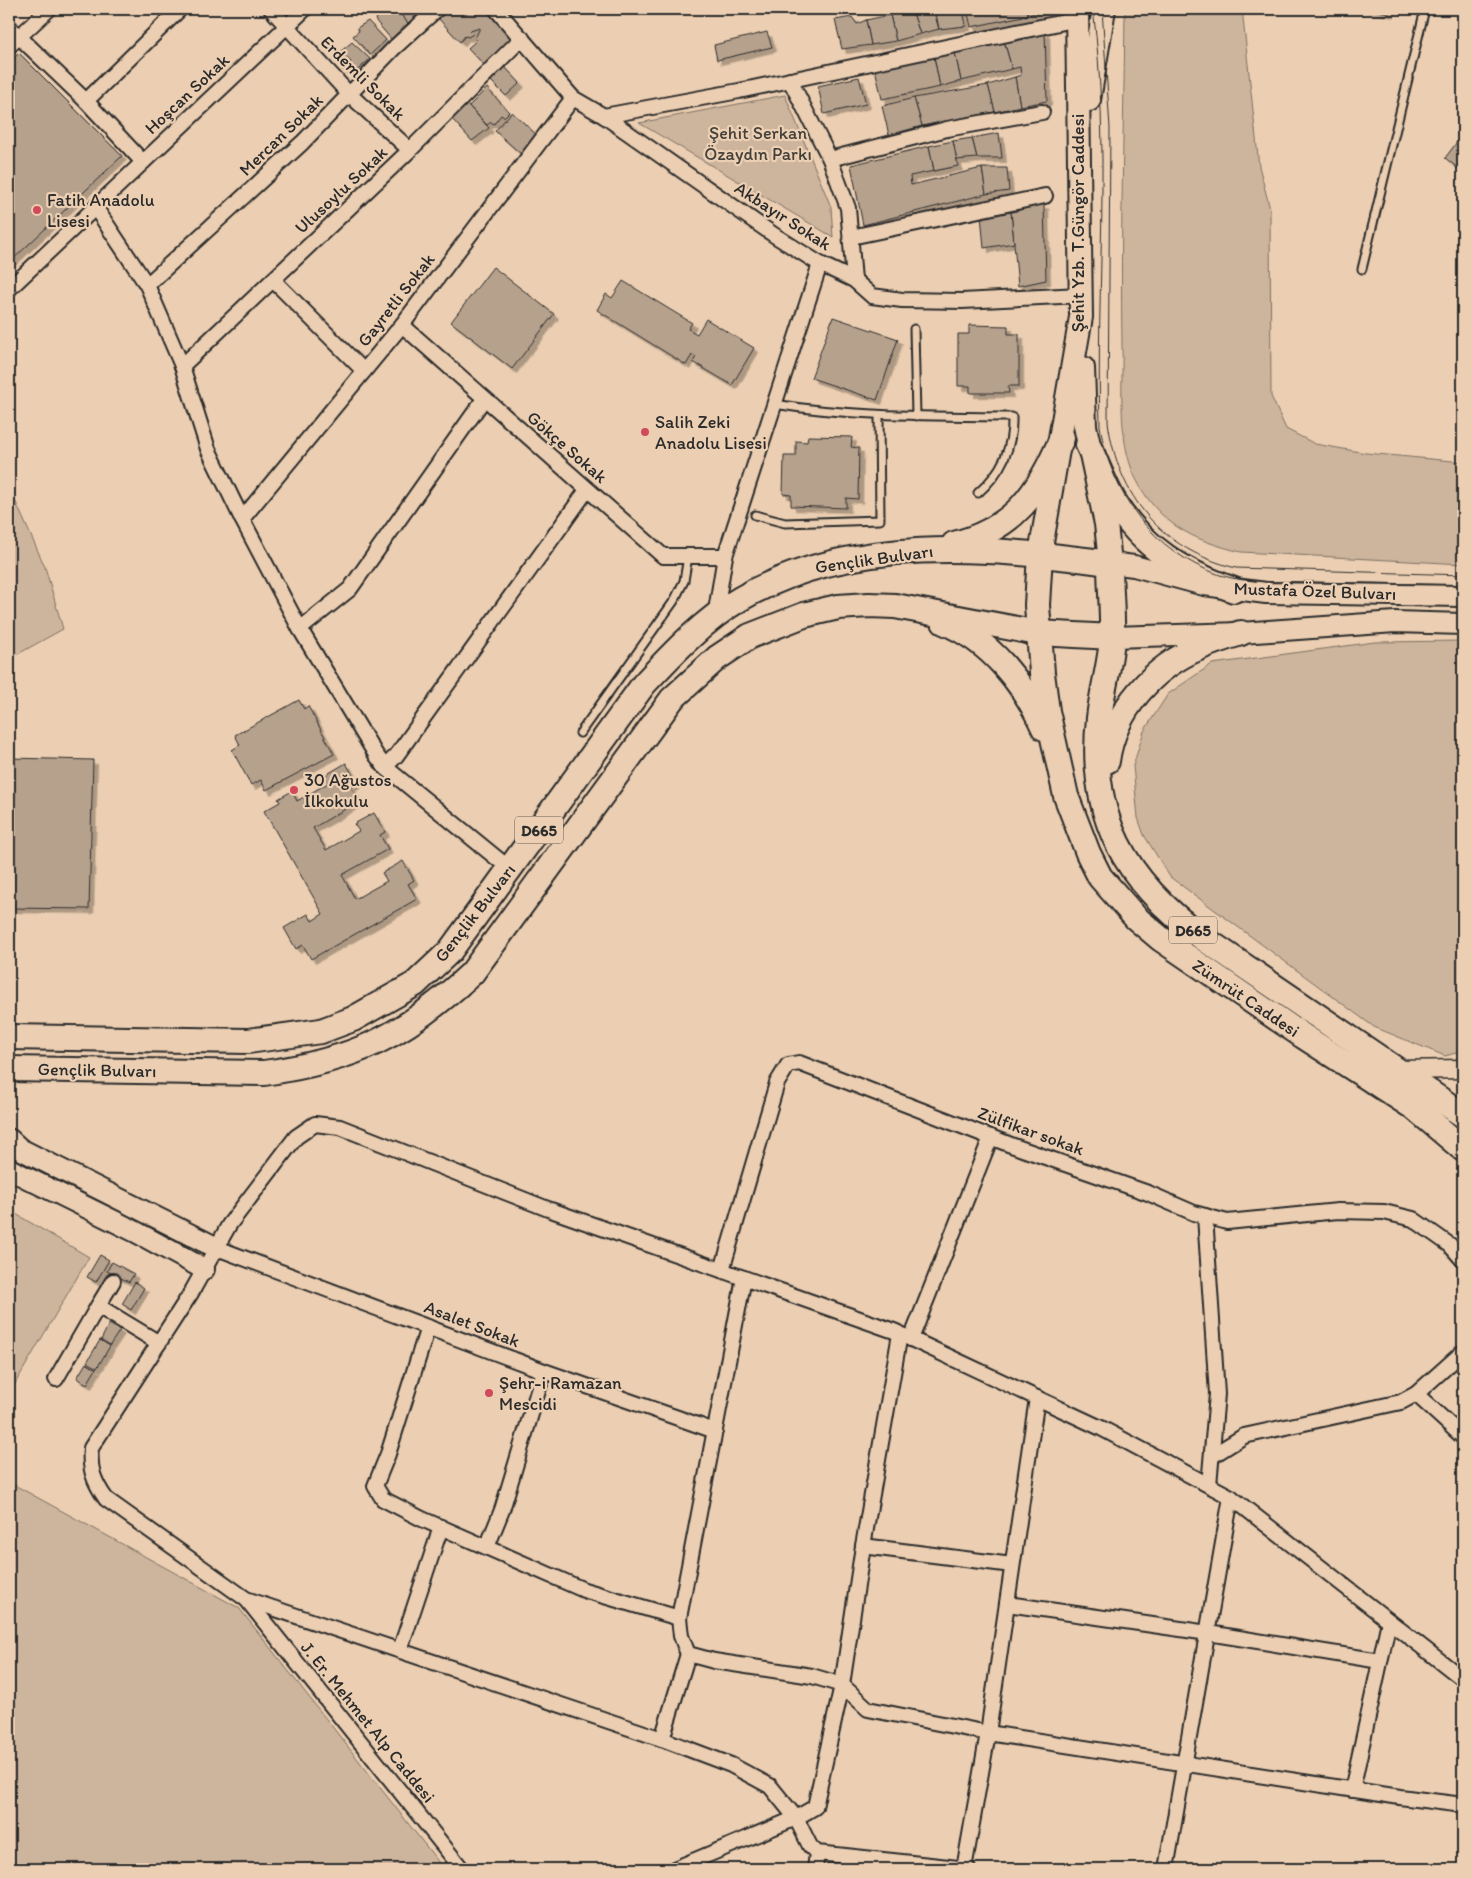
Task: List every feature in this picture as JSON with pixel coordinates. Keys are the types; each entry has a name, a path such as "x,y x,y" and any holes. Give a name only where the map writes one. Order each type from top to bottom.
{"highway":[{"path":"931,550 967,541 985,533 1012,516 1042,481 1062,438"},
{"path":"1088,445 1114,500 1133,528 1145,540 1198,577 1234,590"},
{"name":"Gençlik Bulvarı","path":"9,1037 248,1041 321,1032 353,1019 415,984 450,950 644,684 667,659 715,617 738,600 802,570 838,562 931,550 976,550 1040,554"},
{"name":"D665","path":"1040,554 1110,563 1112,637 1099,717 1098,775 1108,820 1117,844 1136,876 1157,900 1177,918 1463,1115"},
{"name":"Zümrüt Caddesi","path":"1040,554 1037,605 1038,633 1042,673 1056,756 1066,796 1088,853 1100,877 1136,918 1185,956 1303,1036 1416,1109 1463,1148"},
{"name":"Gençlik Bulvarı","path":"9,1069 264,1073 302,1068 346,1056 396,1033 437,1006 472,973 672,699 717,658 750,636 777,624 838,607 869,604 895,606 1038,633 1112,637"},
{"path":"895,606 949,624 987,649 1022,686 1056,756"},
{"path":"1108,820 1105,778 1112,736 1141,688 1180,658 1200,647 1241,633"}],"main road":[{"path":"1078,158 1104,9"},
{"name":"Şehit Yzb. T.Güngör Caddesi","path":"1040,554 1062,438 1081,306 1078,14"},
{"path":"1081,306 1088,445 1106,524 1110,563"},
{"name":"Mustafa Özel Bulvarı","path":"1110,563 1134,566 1204,585 1266,593 1463,596"},
{"path":"1112,637 1241,633 1395,622 1463,624"},
{"path":"9,1139 20,1149 217,1248"},
{"path":"9,1169 136,1232 204,1269"}],"street":[{"path":"49,9 12,37 86,101 143,162"},
{"path":"86,101 180,9"},
{"name":"Erdemli Sokak","path":"271,9 349,94 410,150"},
{"name":"Hoşcan Sokak","path":"9,289 305,9"},
{"name":"Mercan Sokak","path":"148,285 302,143 349,94 437,9"},
{"name":"Akbayır Sokak","path":"496,9 573,98 604,116 820,264 854,280 872,296 902,300 1081,306"},
{"path":"604,116 790,80 1078,14"},
{"name":"Ulusoylu Sokak","path":"182,366 410,150 522,38"},
{"path":"790,80 830,159 848,208 854,280"},
{"name":"Gayretli Sokak","path":"242,519 402,325 573,98"},
{"path":"830,159 947,129 1042,112"},
{"path":"851,237 1045,196"},
{"path":"95,207 148,285 182,366 208,449 242,519 300,629 385,767 510,869"},
{"path":"715,617 724,556 820,264"},
{"path":"273,280 364,371"},
{"name":"Gökçe Sokak","path":"402,325 663,556 724,556"},
{"path":"300,629 350,589 484,399"},
{"path":"385,767 396,756 587,490"},
{"name":"Zülfikar sokak","path":"722,1270 777,1083 788,1065 799,1063 991,1137 1148,1193 1205,1216 1227,1222 1338,1212 1384,1212 1413,1219 1450,1245 1463,1260"},
{"path":"1396,1070 1463,1070"},
{"path":"1037,1398 966,1869 817,1852 810,1846 796,1818 770,1786 731,1765 662,1739 246,1599 106,1499 95,1483 90,1466 91,1448 159,1343 229,1225 296,1137 315,1124 340,1127 548,1210 722,1270 906,1337 1037,1398 1101,1428 1231,1497 1463,1679"},
{"path":"674,1869 796,1818 815,1807 842,1685 863,1546 906,1337 991,1137"},
{"path":"1205,1216 1217,1394 1209,1485"},
{"name":"Asalet Sokak","path":"217,1248 544,1371 715,1431"},
{"path":"662,1739 688,1654 681,1636 679,1618 744,1278"},
{"path":"56,1379 113,1281"},
{"path":"98,1306 159,1343"},
{"path":"428,1327 388,1454 375,1486 383,1498 441,1527 584,1590 679,1618"},
{"path":"1212,1456 1244,1436 1401,1402 1416,1394 1463,1352"},
{"path":"487,1547 502,1510 544,1371"},
{"path":"1416,1394 1463,1436"},
{"path":"1166,1869 1231,1497"},
{"path":"400,1650 441,1527"},
{"path":"863,1546 1012,1565"},
{"name":"J. Er. Mehmet Alp Caddesi","path":"246,1599 462,1869"},
{"path":"1007,1604 1208,1632 1380,1661"},
{"path":"1352,1790 1389,1621"},
{"path":"688,1654 714,1661 812,1676 842,1685 868,1709 988,1733 1352,1790 1463,1805"},
{"path":"815,1869 817,1852"}],"lane":[{"path":"1362,269 1425,9"},
{"path":"914,329 916,416"},
{"path":"774,404 822,412 879,416 1012,416 1011,440 1004,463 988,484 978,493"},
{"path":"754,516 785,524 880,520 879,416"},
{"path":"580,733 674,601 684,581 688,556"}],"green space":[{"path":"1125,9 1242,9 1259,166 1270,209 1271,396 1286,429 1315,444 1366,453 1463,462 1463,564 1241,552 1207,542 1178,528 1154,507 1144,493 1129,462 1122,412 1121,261"},
{"name":"Şehit Serkan Özaydın Parkı","path":"785,95 831,207 833,237 639,123"},
{"path":"9,487 45,567 63,629 9,659"},
{"path":"1463,641 1463,1051 1445,1056 1374,1027 1170,877 1144,835 1138,818 1133,766 1144,731 1168,694 1212,664 1375,642"},
{"path":"9,1210 89,1257 9,1394"},
{"path":"9,1482 239,1608 444,1869 9,1869"}],"building":[{"path":"385,9 396,9 408,23 391,39 375,20"},
{"path":"396,9 423,9 408,23"},
{"path":"447,9 489,9 510,31 513,40 486,67 468,48 477,40 475,38 480,28 470,31 473,34 468,37 465,36 460,42 438,18"},
{"path":"933,9 939,29 920,34 912,10"},
{"path":"935,9 963,9 966,26 939,29"},
{"path":"967,9 1026,9 1028,15 971,27"},
{"path":"1027,9 1050,9 1028,15"},
{"path":"1367,9 1390,9 1389,13"},
{"path":"912,10 920,34 896,41 890,15"},
{"path":"890,15 896,41 871,45 866,20"},
{"path":"852,17 857,24 866,20 871,45 842,49 835,20"},
{"path":"368,21 386,40 370,55 353,36 359,31 357,28"},
{"path":"767,32 772,47 717,60 714,45"},
{"path":"1045,32 1047,101 1020,106 1015,77 1021,75 1020,67 1012,69 1004,41"},
{"path":"1004,41 1012,69 961,81 955,53"},
{"path":"352,42 370,59 352,75 342,69 351,62 340,52"},
{"name":"Fatih Anadolu Lisesi","path":"19,53 122,156 9,263 9,63"},
{"path":"955,53 961,81 940,87 934,57"},
{"path":"934,57 940,87 882,99 875,69"},
{"path":"503,65 520,83 506,96 489,79"},
{"path":"859,77 866,104 824,114 818,86"},
{"path":"1015,77 1020,106 995,112 988,85"},
{"path":"988,85 995,112 922,126 914,98"},
{"path":"487,88 509,112 504,117 501,115 494,124 491,122 487,125 469,106"},
{"path":"914,98 922,126 889,135 882,106"},
{"path":"467,104 489,128 472,141 452,119"},
{"path":"512,112 539,137 522,155 495,131"},
{"path":"999,133 1002,158 977,158 972,138"},
{"path":"1463,134 1463,172 1445,158"},
{"path":"972,138 977,158 956,160 953,141"},
{"path":"953,141 958,166 934,171 929,146"},
{"path":"929,146 934,171 910,176 911,185 982,168 986,194 863,225 851,165"},
{"path":"982,168 1007,168 1009,191 986,194"},
{"path":"1044,204 1046,280 1018,286 1011,212"},
{"path":"1011,212 1014,243 984,248 981,215"},
{"path":"493,267 554,314 512,369 451,322"},
{"path":"623,281 692,323 688,329 697,334 706,319 754,348 732,385 693,362 696,357 692,355 686,365 597,310 606,294 612,298"},
{"path":"833,317 898,339 877,400 811,378"},
{"path":"969,325 1008,326 1008,334 1019,334 1019,386 1008,386 1009,393 970,393 970,386 958,386 958,334 969,334"},
{"path":"808,436 852,437 851,447 859,448 858,499 846,498 846,508 791,506 791,495 783,494 784,456 796,456 796,441 807,442"},
{"path":"299,700 304,709 308,706 334,754 266,790 261,780 251,785 232,750 240,745 235,735"},
{"path":"9,758 93,760 89,909 9,908"},
{"path":"346,763 357,783 351,787 359,801 313,828 326,850 359,831 354,824 374,813 385,832 380,835 388,849 342,875 355,899 387,881 382,873 403,861 414,880 408,884 417,899 311,959 303,945 296,949 284,928 308,914 312,921 323,914 264,811 280,802 278,799 292,791 297,801 328,783 324,776"},
{"path":"100,1255 109,1260 96,1282 87,1277"},
{"path":"112,1262 134,1274 129,1282 107,1271"},
{"path":"135,1282 144,1288 131,1310 122,1304"},
{"path":"109,1324 120,1330 110,1345 101,1340"},
{"path":"100,1340 110,1346 97,1368 87,1362"},
{"path":"86,1363 96,1369 87,1384 77,1378"}],"tram line":[{"path":"1093,9 1098,61 1102,165 1100,426 1114,475 1125,497 1155,536 1175,552 1196,565 1231,578 1266,582 1463,585"},
{"path":"1102,9 1110,128 1108,422 1113,449 1122,474 1133,496 1148,516 1166,534 1186,548 1210,560 1236,568 1463,575"}],"place":[{"name":"Fatih Anadolu Lisesi","path":"37,210"},
{"name":"Salih Zeki Anadolu Lisesi","path":"645,432"},
{"name":"30 Ağustos İlkokulu","path":"294,790"},
{"name":"Şehr-i Ramazan Mescidi","path":"489,1393"}]}
